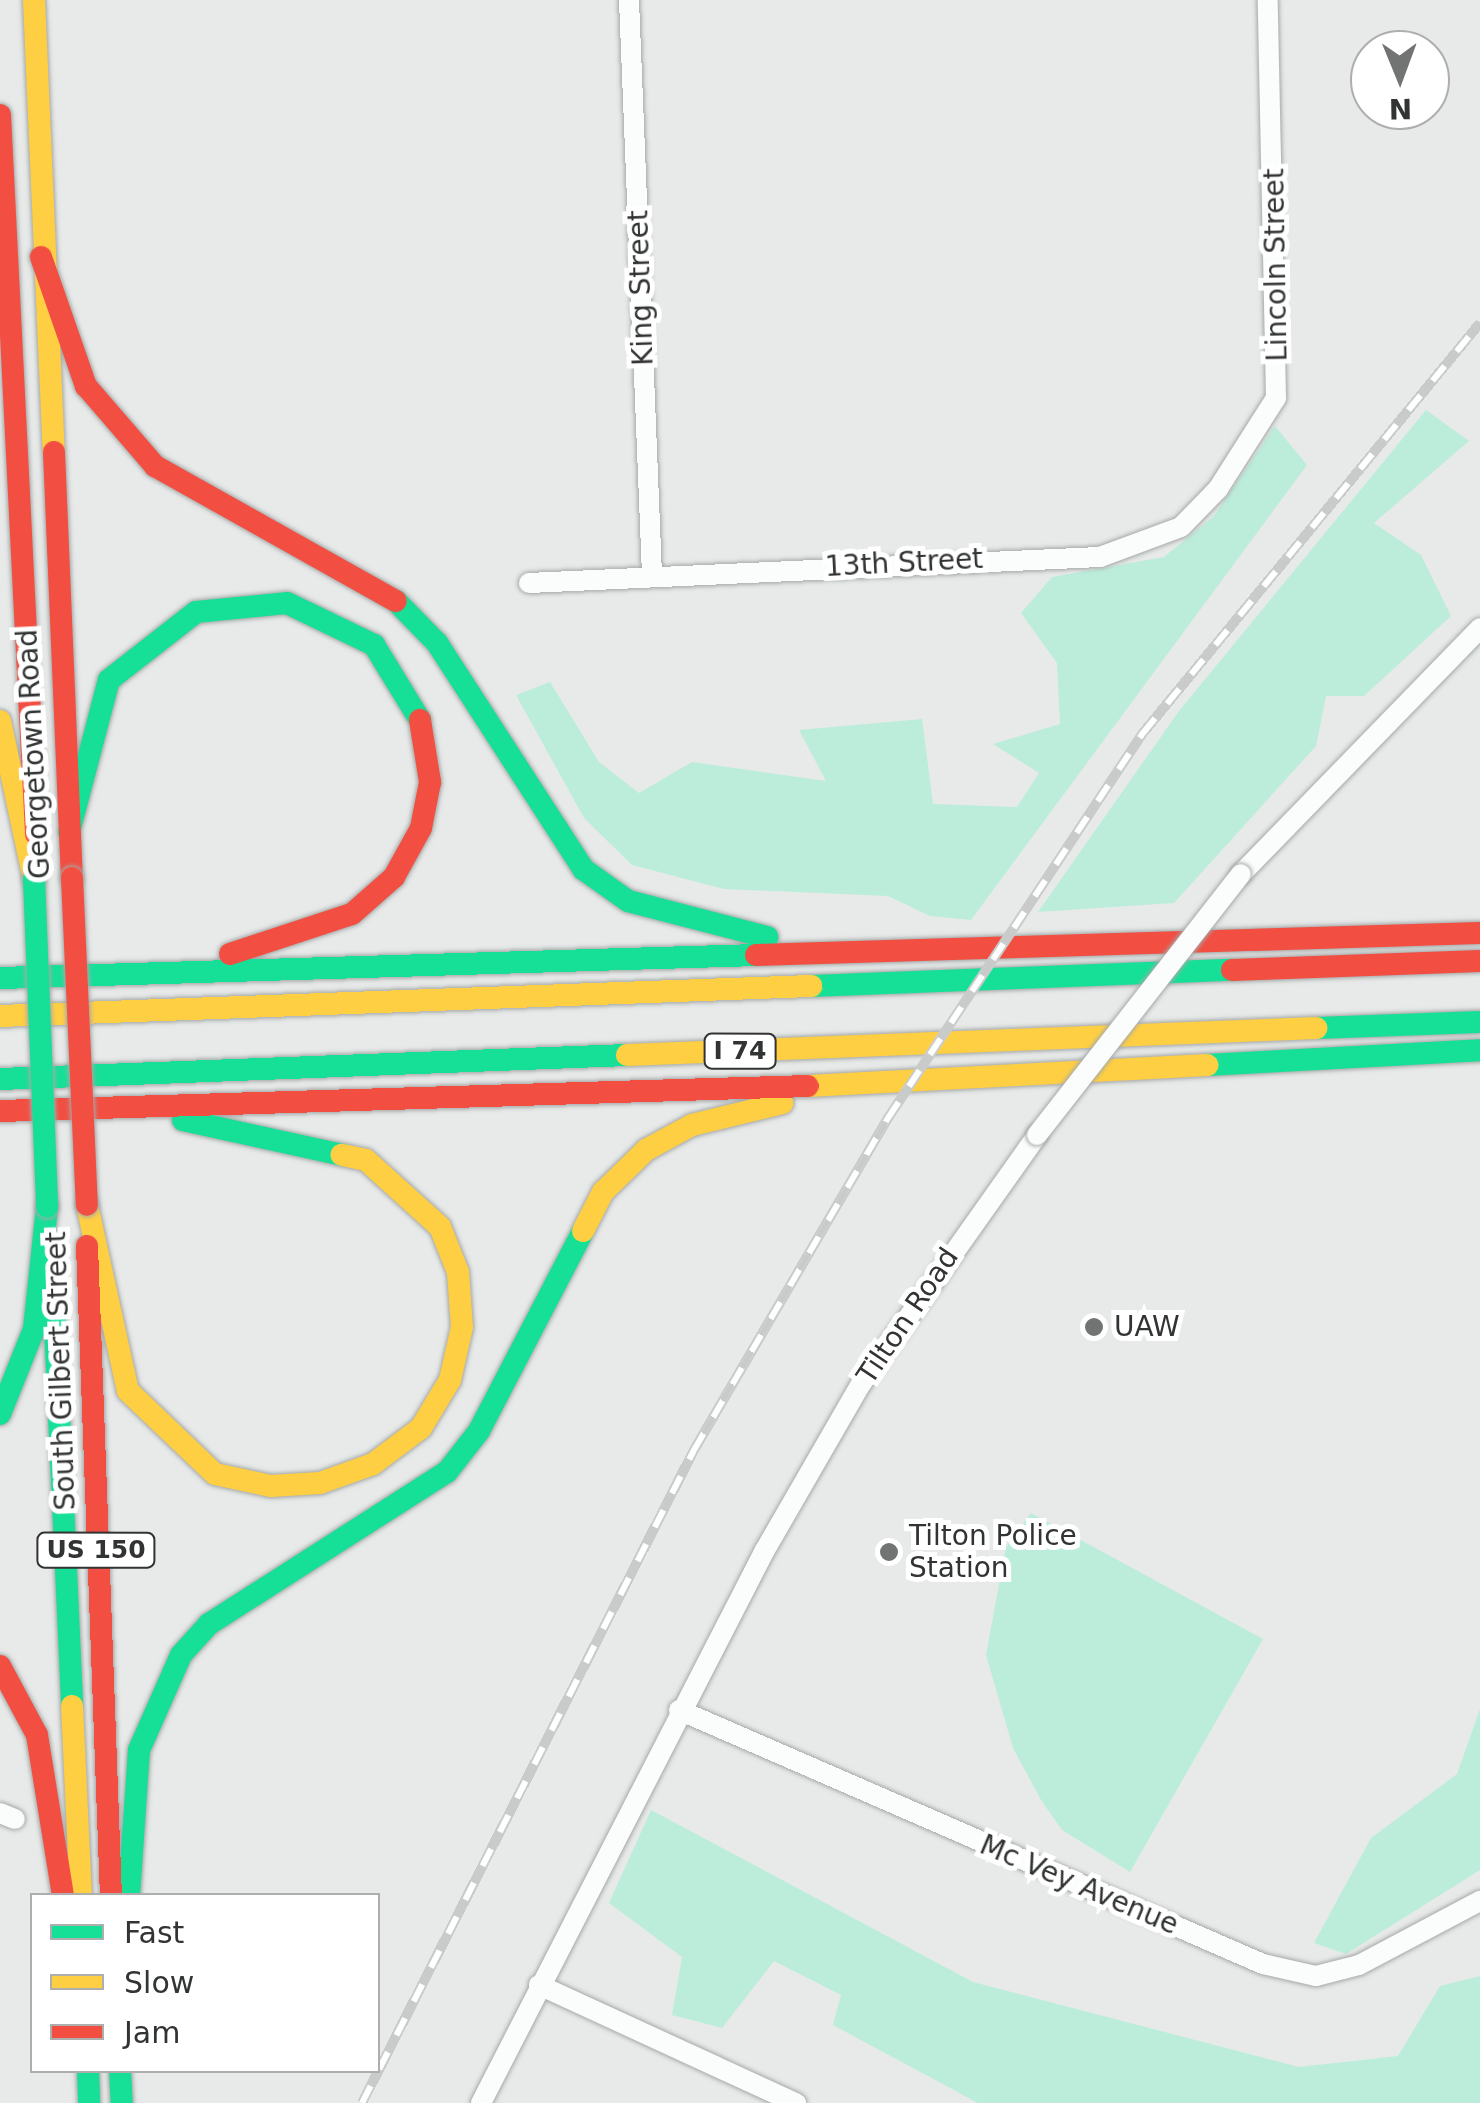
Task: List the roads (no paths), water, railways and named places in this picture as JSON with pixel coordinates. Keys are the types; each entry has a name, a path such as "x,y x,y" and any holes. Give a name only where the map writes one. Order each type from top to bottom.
{"main road":[{"name":"Georgetown Road","path":"34,10 87,1204"},
{"name":"Georgetown Road","path":"0,115 47,1207"},
{"path":"42,257 86,386 116,428 155,466 380,586 437,643 584,868 628,901 705,927 889,950"},
{"path":"69,832 109,680 196,612 287,602 374,644 406,685 425,727 430,782 421,828 394,877 352,914 296,938 148,972"},
{"path":"0,721 34,879"},
{"path":"0,978 1480,933"},
{"name":"I 74","path":"0,1016 1480,961"},
{"name":"I 74","path":"0,1080 1480,1022"},
{"path":"4,1112 855,1085 1480,1050"},
{"path":"129,1893 138,1750 158,1692 200,1634 447,1472 478,1431 603,1192 646,1150 692,1125 855,1085"},
{"path":"87,1204 128,1392 215,1474 271,1486 320,1483 373,1464 421,1428 450,1380 462,1327 458,1272 440,1227 412,1194 366,1160 107,1106"},
{"name":"South Gilbert Street","path":"87,1204 111,1893"},
{"path":"0,1414 34,1329 47,1207"},
{"name":"South Gilbert Street","path":"47,1207 81,1893"},
{"path":"0,1666 37,1735 63,1893"},
{"path":"88,2073 90,2103"},
{"path":"120,2073 122,2103"}],"street":[{"name":"King Street","path":"628,0 652,576"},
{"name":"Lincoln Street","path":"1156,543 1218,490 1276,398 1268,0"},
{"name":"13th Street","path":"529,583 1100,557 1156,543"},
{"name":"Tilton Road","path":"480,2103 679,1710 861,1384 1036,1134 1241,874 1480,628"},
{"name":"Mc Vey Avenue","path":"679,1710 1263,1964 1316,1976 1359,1965 1480,1901"},
{"path":"539,1985 796,2103"}],"railway":[{"path":"380,2068 694,1450 888,1118 1143,733 1480,323"},
{"path":"362,2103 377,2073"}],"place":[{"name":"UAW","path":"1094,1327"},
{"name":"Tilton Police Station","path":"889,1552"}]}
